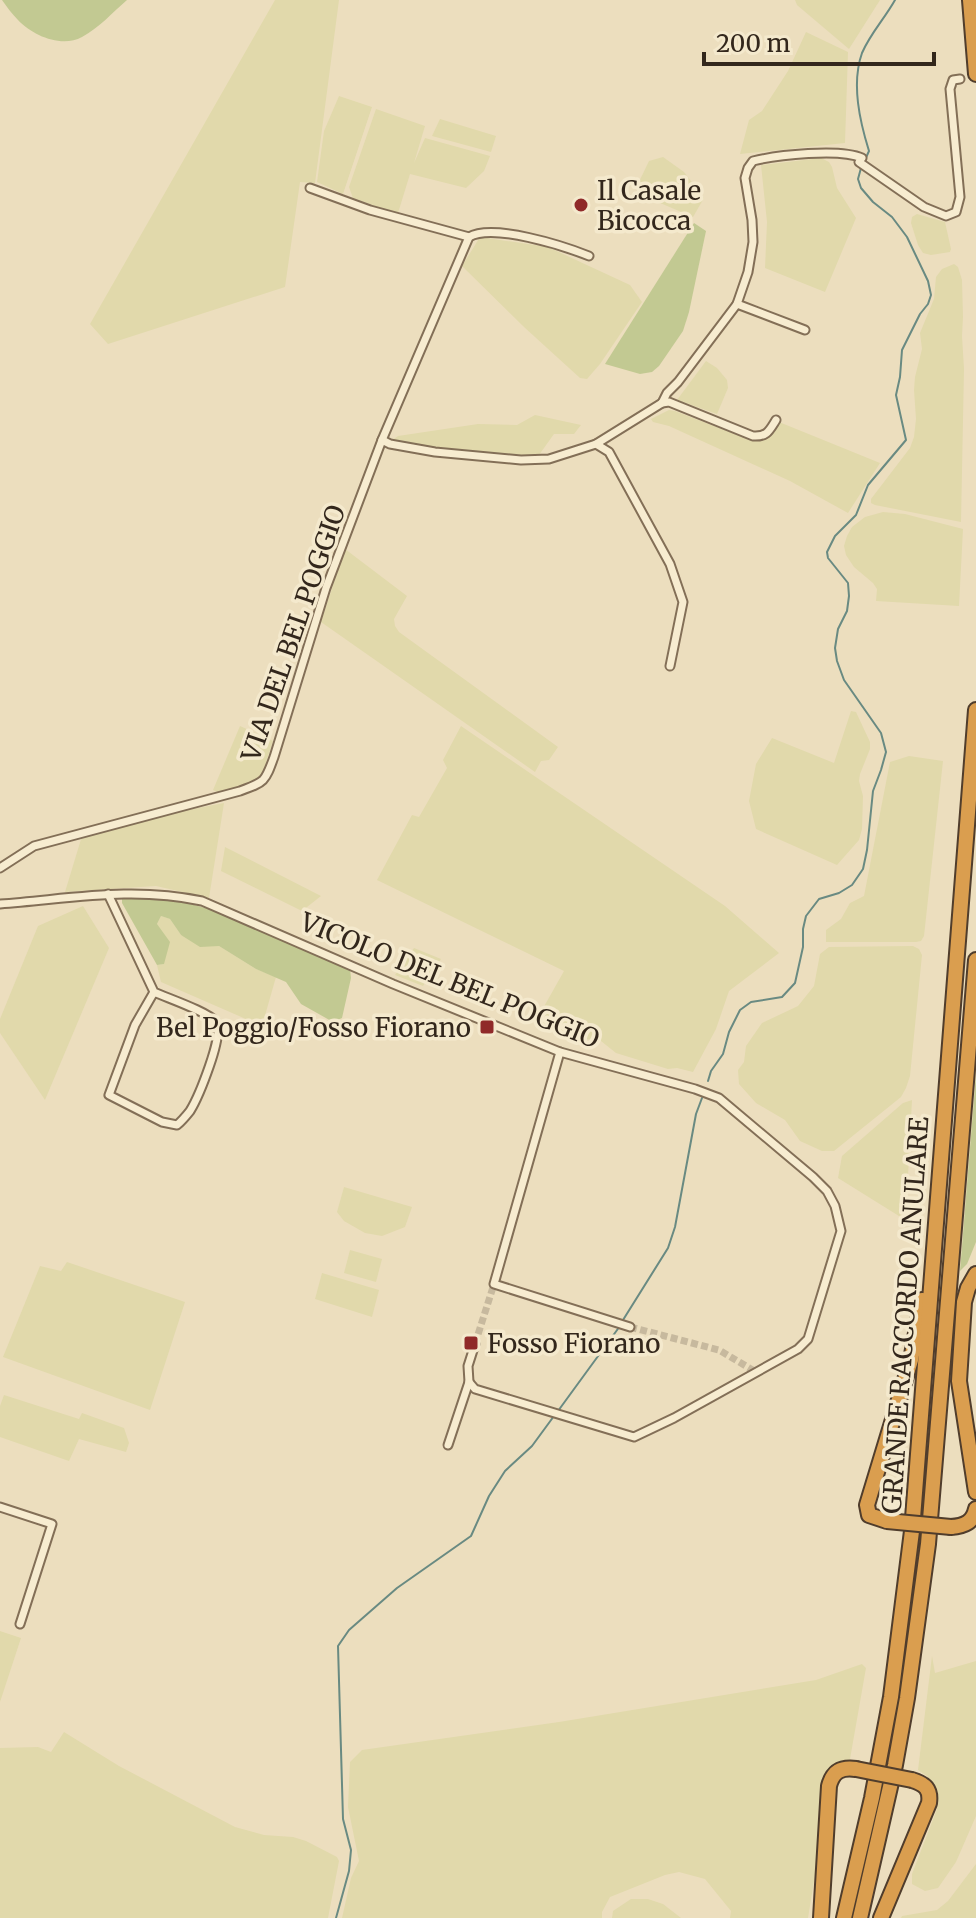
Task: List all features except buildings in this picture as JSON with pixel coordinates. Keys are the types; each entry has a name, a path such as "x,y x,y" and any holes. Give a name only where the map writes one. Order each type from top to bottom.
{"highway":[{"path":"970,0 976,74"},
{"name":"GRANDE RACCORDO ANULARE","path":"844,1918 872,1798 891,1697 912,1531 976,710"},
{"name":"GRANDE RACCORDO ANULARE","path":"860,1918 895,1765 928,1544 976,960"},
{"path":"936,1225 911,1360 867,1505 869,1515 887,1521 951,1527 969,1522 976,1509"},
{"path":"976,1274 964,1302 959,1381 976,1492"},
{"path":"821,1918 829,1786 837,1771 847,1768 912,1780 927,1787 929,1793 929,1803 881,1918"}],"street":[{"path":"662,403 737,304 748,272 753,242 745,178 750,164 756,160 829,152 858,159 924,207 946,216 956,212 960,197 950,89 953,80 960,79"},
{"path":"310,188 370,210 469,237 478,233 528,237 589,256"},
{"path":"469,237 382,440 435,452 521,460 549,459 596,444 662,403 669,402 753,436 767,434 776,420"},
{"path":"737,304 805,330"},
{"name":"VIA DEL BEL POGGIO","path":"0,868 34,846 240,791 264,780 274,757 326,588 382,440"},
{"path":"596,444 609,452 675,577 683,602 670,666"},
{"name":"VICOLO DEL BEL POGGIO","path":"0,904 149,893 202,901 560,1052 719,1098 827,1191 839,1217 841,1231 808,1339 798,1349 674,1418 634,1437 475,1389 469,1382"},
{"path":"108,894 154,992 214,1019 219,1029 217,1045 191,1109 177,1125 162,1122 109,1095 135,1025 154,992"},
{"path":"560,1052 494,1284 630,1327"},
{"path":"448,1445 469,1382 468,1366 475,1344"},
{"path":"0,1507 52,1524 20,1624"}],"shaded area":[{"path":"275,0 339,0 315,183 300,182 285,287 108,344 90,324"},
{"path":"795,0 880,0 849,49"},
{"path":"806,32 848,52 845,143 740,154 749,120 762,111 788,71"},
{"path":"339,96 372,107 343,194 317,182 324,131"},
{"path":"376,109 425,126 414,163 425,138 490,156 484,171 466,188 410,174 398,213 353,198 349,187"},
{"path":"440,119 496,136 491,152 432,136"},
{"path":"663,157 684,172 704,198 693,217 646,197 636,188 649,161"},
{"path":"821,158 832,167 837,188 856,218 825,292 765,268 767,222 761,165"},
{"path":"917,214 945,222 950,252 923,253 911,223 912,217"},
{"path":"480,237 548,247 630,285 642,302 587,379 580,378 462,266"},
{"path":"954,264 962,280 961,522 871,503 910,448 914,437 915,377 922,349 920,333 934,299 936,277 942,269"},
{"path":"706,361 727,380 728,388 717,414 677,400"},
{"path":"669,410 753,441 770,435 779,422 880,463 848,513 790,481 651,419"},
{"path":"535,415 581,425 574,434 554,434 539,455 391,441 398,436 478,424 517,425"},
{"path":"883,512 905,514 963,529 959,606 876,601 877,589 854,567 844,546 852,527 865,517"},
{"path":"345,549 407,596 394,619 399,632 558,747 549,760 541,761 535,772 321,622"},
{"path":"851,711 856,712 870,742 870,749 859,781 863,796 859,840 837,865 756,829 749,801 756,764 772,738 834,763"},
{"path":"240,726 273,741 262,775 255,781 219,793 213,790"},
{"path":"461,726 725,906 779,953 729,991 716,1029 693,1072 668,1069 616,1053 601,1041 569,1037 564,1031 539,1024 537,1019 564,971 377,880 412,815 419,817 447,768 443,760"},
{"path":"909,756 943,761 924,936 916,942 826,942 826,930 841,919 850,903 864,896 890,762"},
{"path":"224,803 209,898 156,886 65,892 82,836"},
{"path":"225,847 321,896 302,911 221,871"},
{"path":"83,906 109,948 45,1100 0,1033 0,1019 38,926"},
{"path":"161,916 170,919 181,935 219,946 256,969 276,977 262,1026 161,982 157,965 164,964 157,924"},
{"path":"913,946 922,955 910,1076 901,1097 834,1151 822,1151 800,1141 785,1120 756,1103 739,1084 738,1070 744,1062 746,1046 762,1023 798,1006 814,986 820,954 829,947"},
{"path":"414,948 441,959 423,986 395,975"},
{"path":"912,1100 906,1214 899,1216 838,1178 842,1156 903,1103"},
{"path":"344,1187 412,1207 405,1227 382,1236 365,1233 344,1221 337,1212"},
{"path":"350,1250 382,1259 376,1282 344,1273"},
{"path":"67,1262 185,1302 150,1410 3,1357 40,1266 61,1271"},
{"path":"322,1273 379,1290 372,1317 315,1299"},
{"path":"4,1395 79,1419 82,1413 124,1428 129,1443 126,1452 79,1439 69,1461 0,1437 0,1406"},
{"path":"0,1631 21,1638 0,1702"},
{"path":"932,1656 935,1673 976,1661 976,1816 956,1862 938,1888 925,1891 912,1884 912,1874 937,1809 937,1791 927,1776 918,1770"},
{"path":"862,1664 866,1668 850,1759 828,1771 823,1778 808,1918 730,1918 731,1911 705,1879 679,1872 610,1897 602,1918 342,1918 351,1878 359,1861 348,1807 350,1762 362,1750 816,1680"},
{"path":"64,1732 119,1766 235,1827 264,1835 293,1837 337,1857 339,1861 328,1918 0,1918 0,1748 38,1747 51,1752"},
{"path":"976,1864 976,1918 901,1918 937,1910 948,1901"},
{"path":"631,1899 648,1899 663,1904 681,1918 612,1918 613,1911"}],"green space":[{"path":"2,0 127,0 82,37 57,41 24,26"},
{"path":"694,223 706,231 683,331 652,372 640,374 605,364"},
{"path":"128,896 167,898 217,911 350,969 351,978 342,1018 333,1022 301,1004 286,982 256,969 219,946 200,947 181,935 170,919 161,916 157,924 170,942 164,964 157,965 122,903 122,899"},
{"path":"976,1074 976,1242 967,1264 960,1271"}],"waterway":[{"path":"864,162 869,151 858,103 859,65 865,46 895,0"},
{"path":"708,1081 723,1054 740,1010 751,1002 782,997 795,983 806,916 819,899 852,885 863,869 873,791 886,752 881,733 844,680 837,661 835,648 838,629 847,611 848,583 828,558 827,552 835,536 856,515 868,485 906,440 896,395 902,350 931,295 928,281 907,237 892,217 861,188 858,179 861,168"},
{"path":"623,1320 668,1248 702,1098"},
{"path":"558,1411 620,1326"},
{"path":"336,1918 349,1871 351,1850 343,1819 338,1646 349,1630 397,1588 471,1536 489,1496 505,1471 532,1446 554,1416"}],"tunnel":[{"path":"475,1344 494,1284"},
{"path":"630,1327 719,1350 756,1372"}],"place":[{"name":"Il Casale Bicocca","path":"581,205"},
{"name":"Bel Poggio/Fosso Fiorano","path":"487,1027"},
{"name":"Fosso Fiorano","path":"471,1343"}]}
